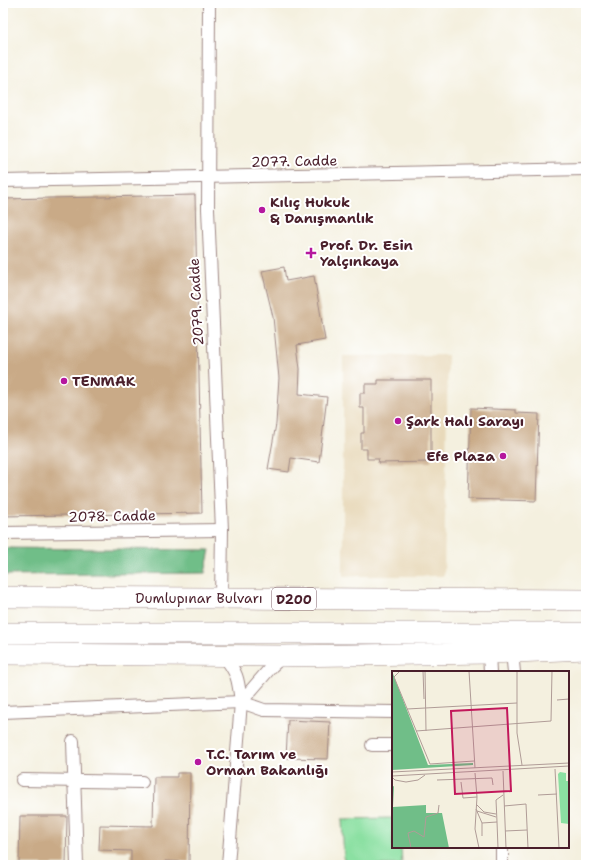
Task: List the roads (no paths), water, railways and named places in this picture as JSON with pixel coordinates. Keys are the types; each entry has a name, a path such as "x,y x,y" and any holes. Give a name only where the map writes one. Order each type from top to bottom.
{"highway":[{"name":"Dumlupınar Bulvarı","path":"3,597 586,600"},
{"path":"3,633 586,633"},
{"path":"3,654 283,656 513,662 586,648"}],"street":[{"name":"2079. Cadde","path":"209,3 208,245 222,530 221,598"},
{"name":"2077. Cadde","path":"3,182 586,169"},
{"name":"2078. Cadde","path":"3,533 222,530"},
{"path":"224,656 235,670 240,702 228,865"},
{"path":"240,702 272,666 283,656"},
{"path":"3,712 240,702 264,710 392,712"},
{"path":"73,741 77,865"},
{"path":"372,745 392,745"},
{"path":"22,780 142,782"},
{"path":"502,848 502,865"}],"place":[{"name":"Kılıç Hukuk & Danışmanlık","path":"262,210"},
{"name":"Prof. Dr. Esin Yalçınkaya","path":"311,253"},
{"name":"TENMAK","path":"64,381"},
{"name":"Şark Halı Sarayı","path":"398,421"},
{"name":"Efe Plaza","path":"503,456"},
{"name":"T.C. Tarım ve Orman Bakanlığı","path":"198,762"}]}
